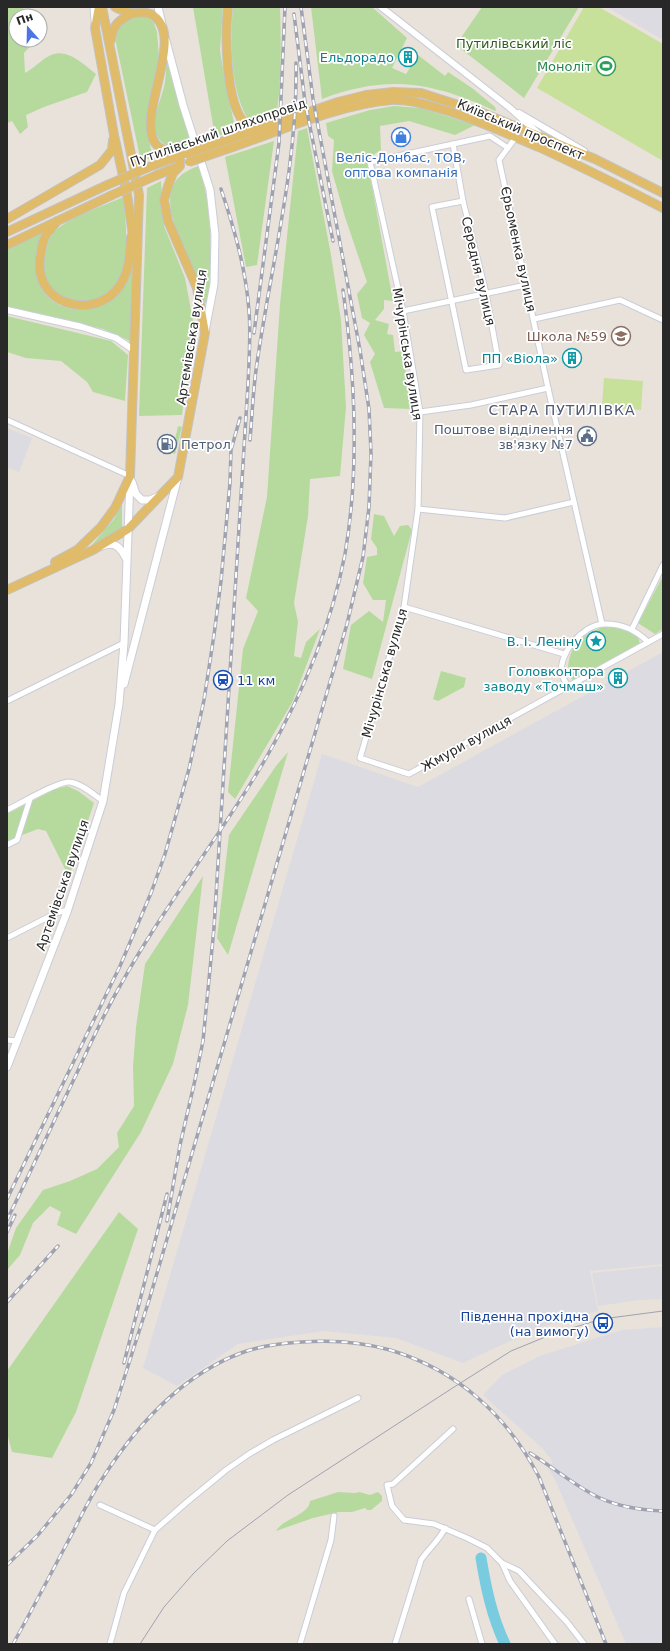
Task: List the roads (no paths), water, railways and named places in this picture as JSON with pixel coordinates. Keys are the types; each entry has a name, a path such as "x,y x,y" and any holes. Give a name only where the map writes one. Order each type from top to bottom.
{"main road":[{"path":"94,7 95,28 138,268"},
{"path":"95,28 100,7"},
{"name":"Артемівська вулиця","path":"100,7 110,45 139,195 138,268 124,643 119,704"},
{"path":"115,7 123,11 133,13 142,12 151,14 162,24"},
{"path":"158,7 162,24"},
{"path":"228,7 226,53 231,88 237,113 246,125 262,133"},
{"path":"110,45 113,29 120,19 133,13"},
{"name":"Артемівська вулиця","path":"7,1067 67,912 102,801 119,704 178,477 214,284 215,235 210,190 183,105 162,24"},
{"path":"164,33 163,60 153,110 151,130 155,144 167,152 185,158"},
{"name":"Київський проспект","path":"339,106 366,95 393,92 421,93 480,112 595,158 663,193"},
{"name":"Київський проспект","path":"339,106 394,100 420,102 476,120 516,137 573,162 663,208"},
{"name":"Путилівський шляхопровід","path":"7,232 107,185 154,165 185,158 339,106"},
{"path":"7,219 100,165 112,150 114,136"},
{"name":"Путилівський шляхопровід","path":"57,221 180,166 185,158"},
{"path":"589,170 595,158"},
{"path":"180,166 173,173 164,200 168,221 197,288 205,333"},
{"path":"57,221 45,236 39,270 44,284 53,296 68,304 85,306 102,301 116,292 124,279 130,260 131,224"},
{"path":"7,245 57,221"},
{"path":"130,476 136,494 142,500 150,500 160,495"},
{"path":"7,590 77,550 101,527 115,508 130,476"},
{"path":"93,550 128,529 178,477"},
{"path":"7,590 108,544 114,544 120,547 126,558"}],"street":[{"path":"381,7 510,108 543,138 573,162"},
{"path":"503,122 508,120 511,116 512,112 510,108"},
{"path":"510,108 595,158"},
{"path":"463,201 453,144 490,136 508,148"},
{"name":"Єрьоменка вулиця","path":"516,137 500,160 548,388 602,624"},
{"name":"Мічурінська вулиця","path":"360,758 404,607 418,509 420,412 403,311 370,162 453,144"},
{"name":"Середня вулиця","path":"463,201 486,293 499,365 466,370 432,207 463,201"},
{"path":"403,311 526,285"},
{"path":"534,319 620,300 663,320"},
{"path":"7,310 82,327 116,338 135,352"},
{"path":"420,412 471,405 548,388"},
{"path":"7,420 130,476"},
{"path":"418,509 505,518 574,502"},
{"path":"632,629 663,565"},
{"path":"404,607 564,654"},
{"path":"568,686 562,674 564,654 575,639 588,629 602,624 621,626 632,629 648,642"},
{"name":"Жмури вулиця","path":"360,758 409,774 663,634"},
{"path":"7,701 124,643"},
{"path":"7,810 55,786 68,782 79,785 102,801"},
{"path":"7,845 17,840 30,799"},
{"path":"7,938 56,913 64,911 67,912"},
{"path":"7,1040 17,1041"},
{"path":"110,1644 124,1593 155,1530 226,1470 249,1454 273,1440 358,1398"},
{"path":"453,1429 393,1484 387,1485 392,1506 404,1520 434,1524 487,1548 502,1563 519,1571 567,1622 584,1644"},
{"path":"100,1506 155,1530"},
{"path":"300,1644 331,1540 334,1516"},
{"path":"395,1644 421,1560 424,1554 438,1541 445,1528"},
{"path":"502,1563 510,1581 555,1644"},
{"path":"469,1598 482,1644"}],"waterway":[{"path":"481,1558 490,1602 496,1623 505,1644"}],"tram line":[{"path":"140,1644 164,1607 193,1574 227,1541 288,1495 451,1389 511,1351 555,1333 602,1319 663,1311"}],"railway":[{"path":"254,333 279,143 285,7"},
{"path":"7,1565 38,1535 71,1495 91,1463 114,1410 150,1297 347,624 363,557 369,507 371,453 369,409 360,350 313,99 301,7"},
{"path":"294,14 305,102 333,241"},
{"path":"250,440 256,370 282,217 293,140 296,63"},
{"path":"167,1221 180,1145 203,1041 214,928 250,348 249,311 245,280 239,249 221,189"},
{"path":"7,1220 96,1031 114,997 155,928 249,787 292,710 314,660 332,608 339,581 345,554 353,489 353,389 343,290"},
{"path":"7,1199 120,966 151,893 165,854 189,769 204,700 221,581 230,483 231,450 240,418"},
{"path":"124,1363 167,1194"},
{"path":"7,1232 15,1215"},
{"path":"7,1302 58,1246"},
{"path":"13,1644 99,1484 131,1438 163,1404 200,1374 241,1353 256,1348 279,1344 324,1341 369,1345 390,1350 414,1359 437,1370 458,1383 478,1398 495,1415 512,1434 539,1477 606,1644"},
{"path":"530,1453 592,1494 609,1502 626,1507 663,1511"}],"place":[{"name":"Ельдорадо","path":"408,57"},
{"name":"Моноліт","path":"606,66"},
{"name":"Веліс-Донбас, ТОВ, оптова компанія","path":"401,137"},
{"name":"Школа №59","path":"621,336"},
{"name":"ПП «Віола»","path":"572,358"},
{"name":"Поштове відділення зв'язку №7","path":"587,436"},
{"name":"Петрол","path":"167,444"},
{"name":"В. І. Леніну","path":"596,641"},
{"name":"Головконтора заводу «Точмаш»","path":"618,678"},
{"name":"11 км","path":"223,680"},
{"name":"Південна прохідна (на вимогу)","path":"603,1323"}],"district":[{"name":"СТАРА ПУТИЛІВКА","path":"562,410"}],"park label":[{"name":"Путилівський ліс","path":"514,43"}]}
